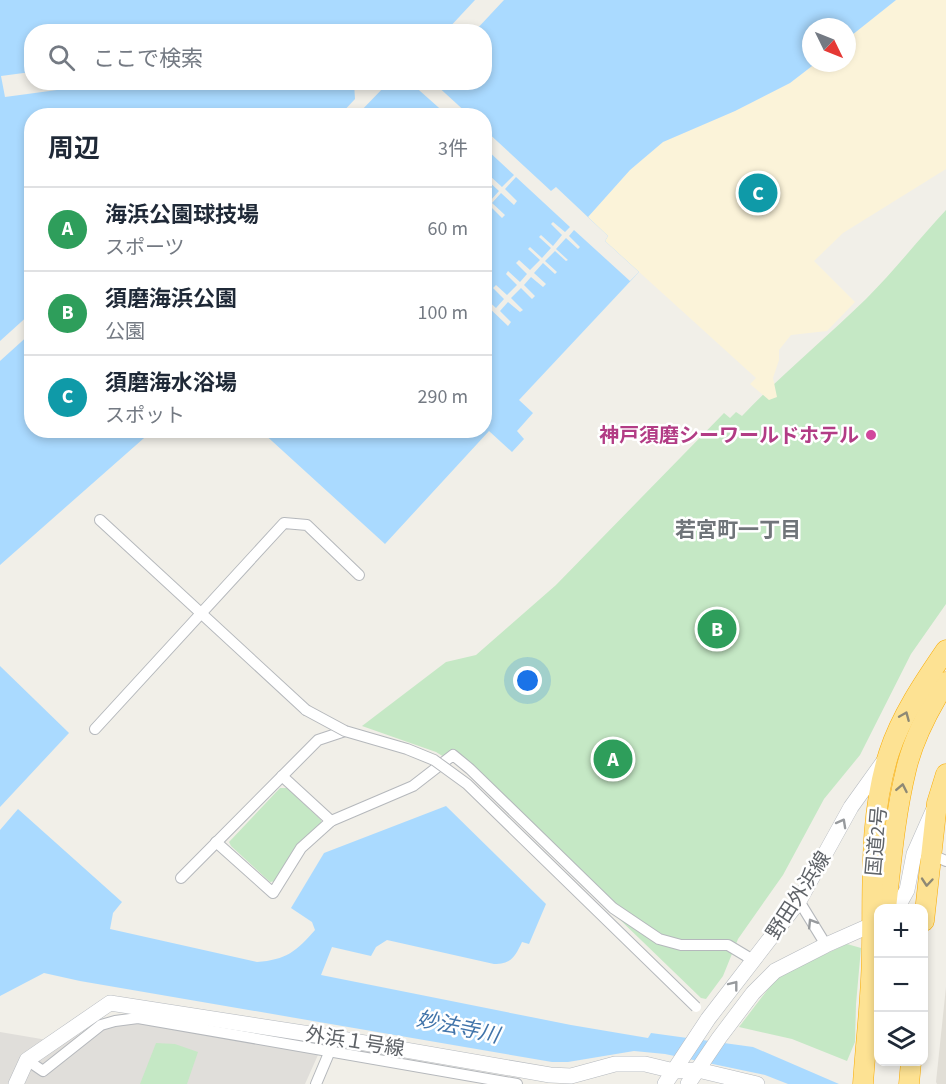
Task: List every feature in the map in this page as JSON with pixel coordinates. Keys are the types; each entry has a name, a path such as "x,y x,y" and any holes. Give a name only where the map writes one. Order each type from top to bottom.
{"highway":[{"name":"国道2号","path":"874,917 871,895 875,816 889,753 911,704 946,650"},
{"path":"887,904 906,769 916,739 945,683"},
{"path":"928,904 938,858 943,788"},
{"name":"国道2号","path":"862,1084 874,940"},
{"path":"867,1084 875,1012"},
{"path":"909,1084 911,1066"}],"street":[{"path":"100,520 306,710 345,730 434,760 467,784 696,1007 704,1026"},
{"path":"95,729 284,523 307,525 358,575"},
{"path":"181,878 318,740 345,730"},
{"name":"野田外浜線","path":"677,1066 704,1026 799,901 851,807 889,753"},
{"path":"216,843 273,892 301,848 331,821 413,786 453,755 612,908 659,939 681,945 728,945 753,960"},
{"path":"282,776 331,821"},
{"path":"900,904 907,890 917,846 943,788"},
{"path":"799,901 826,945"},
{"name":"野田外浜線","path":"701,1066 753,993 775,971 826,945 874,924"},
{"name":"外浜１号線","path":"16,1084 27,1060 110,1003 333,1044 550,1075 571,1076 615,1064 701,1066 757,1084"},
{"path":"316,1084 333,1044 517,1084"},
{"path":"665,1084 677,1066"},
{"path":"688,1084 701,1066"}],"shaded area":[{"path":"946,987 946,1084 937,1084 936,1082"},
{"path":"131,1014 322,1046 305,1084 0,1084 0,1032 65,1043 98,1022"}],"green space":[{"path":"946,210 946,604 911,654 860,755 824,799 783,875 738,939 723,976 706,999 701,998 465,770 436,752 362,726 446,662 476,655 556,585 724,413 730,418 736,412 742,416 866,299"},
{"path":"280,788 287,788 321,820 321,825 277,881 270,882 229,842"},
{"path":"847,944 861,948 855,1042 847,1061 792,1039 739,1027 778,976"},
{"path":"156,1043 175,1044 198,1052 187,1084 140,1084"}],"sand":[{"path":"896,0 946,0 946,169 843,233 814,261 855,302 827,331 791,335 779,350 779,360 773,378 777,397 769,400 750,384 756,378 605,241 588,217 630,170 663,142 735,111 790,83 804,72 856,72 856,32"}],"water":[{"path":"0,0 896,0 856,32 856,18 802,18 802,72 804,72 790,83 735,111 663,142 630,170 588,217 608,236 605,241 639,272 519,400 533,413 517,431 524,439 512,452 492,434 492,108 24,108 24,438 144,438 0,565"},
{"path":"269,438 483,438 385,544"},
{"path":"0,666 69,733 0,807"},
{"name":"妙法寺川","path":"446,806 546,904 529,944 522,942 512,959 505,963 494,964 387,940 376,947 371,956 332,947 321,975 571,1025 648,1038 651,1033 753,1047 839,1084 788,1084 765,1075 665,1054 634,1051 568,1062 552,1062 44,973 0,996 0,830 18,809 122,902 113,913 110,929 257,962 283,957 302,944 315,930 312,922 291,908 324,853"}],"pier":[{"path":"475,0 504,0 482,24 453,24"},
{"path":"24,73 24,90 57,90 5,97 1,76"},
{"path":"354,90 381,90 364,108 347,108 355,99"},
{"path":"419,90 442,90 461,108 439,108"},
{"path":"492,136 551,191 556,187 608,236 605,241 639,272 630,281 574,230 569,236 580,247 578,249 566,238 556,249 568,260 566,261 555,251 545,261 557,272 555,274 543,263 534,273 546,284 543,287 531,277 524,285 535,296 532,299 521,288 511,298 523,310 520,312 508,302 500,311 511,322 508,326 492,311 492,304 496,308 504,299 493,288 496,285 507,295 517,285 506,274 508,271 520,282 527,274 516,263 519,260 530,270 540,260 528,249 530,247 542,258 551,248 539,237 541,235 553,246 562,235 551,224 553,222 565,232 570,227 516,177 505,189 517,201 514,205 501,193 492,203 492,199 499,191 492,185 492,178 502,187 514,175 492,155"},
{"path":"492,203 505,215 502,218 492,208"},
{"path":"24,319 24,339 0,361 0,341"}],"place":[{"name":"須磨海水浴場","path":"758,193"},
{"name":"神戸須磨シーワールドホテル","path":"871,435"},
{"name":"須磨海浜公園","path":"717,629"},
{"name":"海浜公園球技場","path":"613,759"}],"district":[{"name":"若宮町一丁目","path":"738,530"}]}
